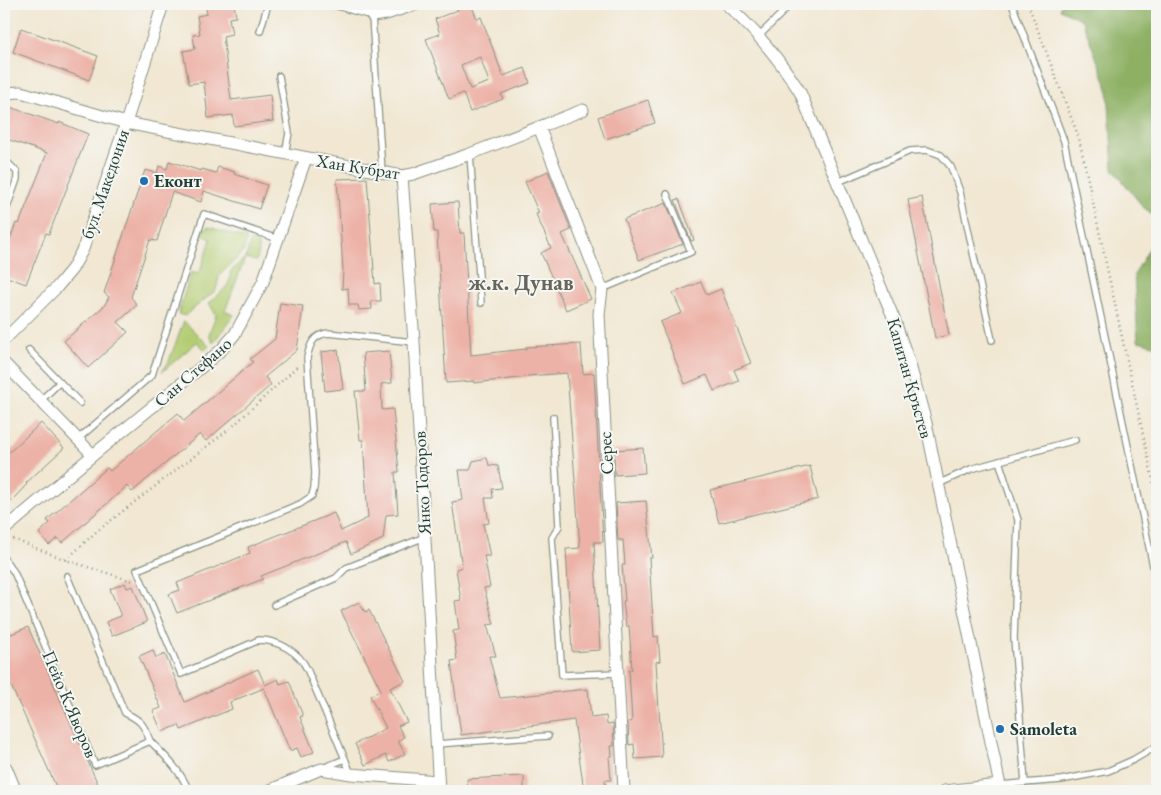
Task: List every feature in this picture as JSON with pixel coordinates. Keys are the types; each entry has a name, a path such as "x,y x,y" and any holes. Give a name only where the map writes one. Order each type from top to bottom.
{"street":[{"name":"бул. Македония","path":"4,340 57,287 84,249 163,4"},
{"path":"372,16 417,4"},
{"name":"Капитан Кръстев","path":"726,4 759,36 782,62 800,92 894,319 910,365 926,423 1000,788"},
{"name":"Хан Кубрат","path":"4,93 21,92 126,123 402,176 470,154 583,110"},
{"name":"Серес","path":"539,127 602,288 599,314 624,791"},
{"name":"Сан Стефано","path":"4,530 222,349 235,334 263,282 306,158"},
{"name":"Янко Тодоров","path":"402,176 414,342 439,786"},
{"path":"4,363 93,455"},
{"path":"4,769 13,791"},
{"path":"268,791 320,769 439,786"},
{"path":"944,791 1000,788"}],"lane":[{"path":"260,31 268,4"},
{"path":"330,4 372,16 382,172"},
{"path":"759,36 791,4"},
{"path":"1012,4 1064,141 1157,585"},
{"path":"279,76 289,134 285,154"},
{"path":"838,182 910,151 928,150 940,155 951,167 960,192 992,340"},
{"path":"470,154 481,303"},
{"path":"4,162 17,172 17,179 4,216"},
{"path":"602,288 691,252 667,194"},
{"path":"78,439 152,375 204,214 278,239"},
{"path":"351,774 308,669 296,653 267,640 259,640 181,674 137,570 300,504 312,496 314,473 307,358 309,346 314,338 320,334 328,333 414,342"},
{"path":"29,350 80,403"},
{"path":"40,401 60,382"},
{"path":"553,417 559,526 552,538 562,675 618,673"},
{"path":"938,484 971,469 1075,440"},
{"path":"999,461 1018,520 1014,638 1026,783"},
{"path":"274,605 336,578 346,568 425,537"},
{"name":"Пейо К.Яворов","path":"4,559 14,572 95,764 150,741"},
{"path":"67,576 124,713 136,718 144,726 150,741 174,764 189,791"},
{"path":"436,744 548,736"},
{"path":"1000,788 1026,783 1061,780 1108,771 1141,756 1157,746"},
{"path":"320,769 345,758"}],"path":[{"path":"1028,4 1079,138 1157,499"},
{"path":"66,560 96,532 233,426 307,358"},
{"path":"13,539 66,560 143,585"}],"green space":[{"path":"1062,4 1157,4 1157,218 1143,207 1113,169 1108,89 1082,20 1060,9"},
{"path":"209,227 247,239 243,252 219,276 216,290 185,316 178,314 191,272 199,274 211,239 200,234"},
{"path":"1157,235 1157,346 1138,341 1134,275"},
{"path":"251,240 258,244 259,253 256,261 245,258 225,311 234,315 213,343 209,334 216,315 209,303 227,286 230,272 246,257"},
{"path":"184,321 209,346 205,350 197,342 162,372 169,361"}],"building":[{"path":"205,4 234,4 236,17 229,18 232,34 223,36 231,100 270,95 273,121 234,126 233,115 208,118 204,82 189,84 183,51 195,49 193,35 200,34 197,16 207,14"},
{"path":"455,4 471,4 477,19 481,17 503,76 525,68 530,83 501,94 503,99 470,112 463,93 449,99 426,39 440,34 435,19 458,10","holes":["480,57 489,82 470,89 461,65"]},
{"path":"21,28 98,56 89,80 13,52"},
{"path":"648,100 655,123 605,139 598,117"},
{"path":"7,106 59,124 59,122 88,134 49,234 46,233 26,284 4,276 4,255 16,223 19,224 47,153 4,138 4,115"},
{"path":"169,161 201,171 202,169 216,173 218,167 267,185 259,209 204,191 201,202 172,192 157,241 150,240 131,297 137,305 118,322 128,332 88,368 64,341 104,306 109,297 104,293 145,170 157,173 159,166 167,169"},
{"path":"548,171 571,230 562,234 591,299 566,310 541,253 551,248 536,214 539,213 525,182"},
{"path":"367,178 375,284 380,283 381,301 371,301 372,309 359,310 358,305 349,305 348,288 342,289 343,270 337,179"},
{"path":"922,197 949,335 935,338 908,200"},
{"path":"679,199 694,240 691,241 675,200"},
{"path":"458,202 460,233 464,233 471,355 526,349 526,347 581,344 583,374 594,373 603,542 594,542 600,650 572,652 566,549 580,548 567,373 474,383 474,381 446,383 437,232 434,232 432,204"},
{"path":"666,203 683,244 639,260 624,219"},
{"path":"701,282 707,295 721,289 751,363 734,370 739,381 714,391 707,375 685,384 660,322 682,313 673,293"},
{"path":"280,303 303,306 297,350 265,377 271,385 206,441 200,434 132,492 127,486 62,543 58,538 49,545 39,533 50,523 47,520 107,468 110,471 178,413 184,421 253,362 250,359 275,339"},
{"path":"338,350 343,389 325,391 321,352"},
{"path":"389,351 392,383 381,384 382,410 393,409 399,472 395,472 398,514 386,515 383,539 351,554 346,542 261,576 263,579 177,613 169,594 180,590 177,583 250,553 248,547 334,513 341,531 368,518 363,440 360,440 355,391 366,391 363,353"},
{"path":"41,423 64,448 26,483 4,509 4,457"},
{"path":"643,448 645,473 615,475 614,450"},
{"path":"487,458 489,465 498,466 502,488 492,489 493,498 485,498 489,523 483,524 490,556 484,556 490,587 484,588 494,624 487,625 496,656 489,656 500,698 588,689 591,718 606,716 607,724 613,723 614,746 611,746 612,756 609,757 611,780 605,780 606,791 584,791 574,720 461,735 451,661 457,660 453,631 459,630 455,601 461,600 456,569 462,567 452,502 463,500 459,470 470,470 473,461"},
{"path":"810,466 818,499 719,523 710,490"},
{"path":"646,501 652,558 649,558 654,637 658,636 660,661 656,662 662,757 635,759 634,744 629,745 628,722 632,721 629,670 632,670 629,626 626,626 623,601 625,601 622,565 625,565 623,540 618,540 616,503"},
{"path":"125,583 127,588 133,586 147,622 112,636 106,622 121,616 110,589"},
{"path":"359,602 365,612 369,610 405,681 390,688 407,722 398,726 404,737 398,741 405,754 389,762 386,755 365,765 355,744 386,728 370,696 381,690 341,611"},
{"path":"28,627 101,791 58,791 4,670 4,637"},
{"path":"153,650 156,658 165,654 185,702 258,669 265,685 278,679 280,684 289,681 303,716 300,717 314,752 301,757 297,748 290,751 264,688 230,702 232,709 181,730 179,725 162,732 153,711 161,708 139,656"},
{"path":"524,776 524,791 468,791 467,779"}],"place":[{"name":"Еконт","path":"144,181"},
{"name":"Samoleta","path":"1000,729"}],"district":[{"name":"ж.к. Дунав","path":"521,282"}]}
